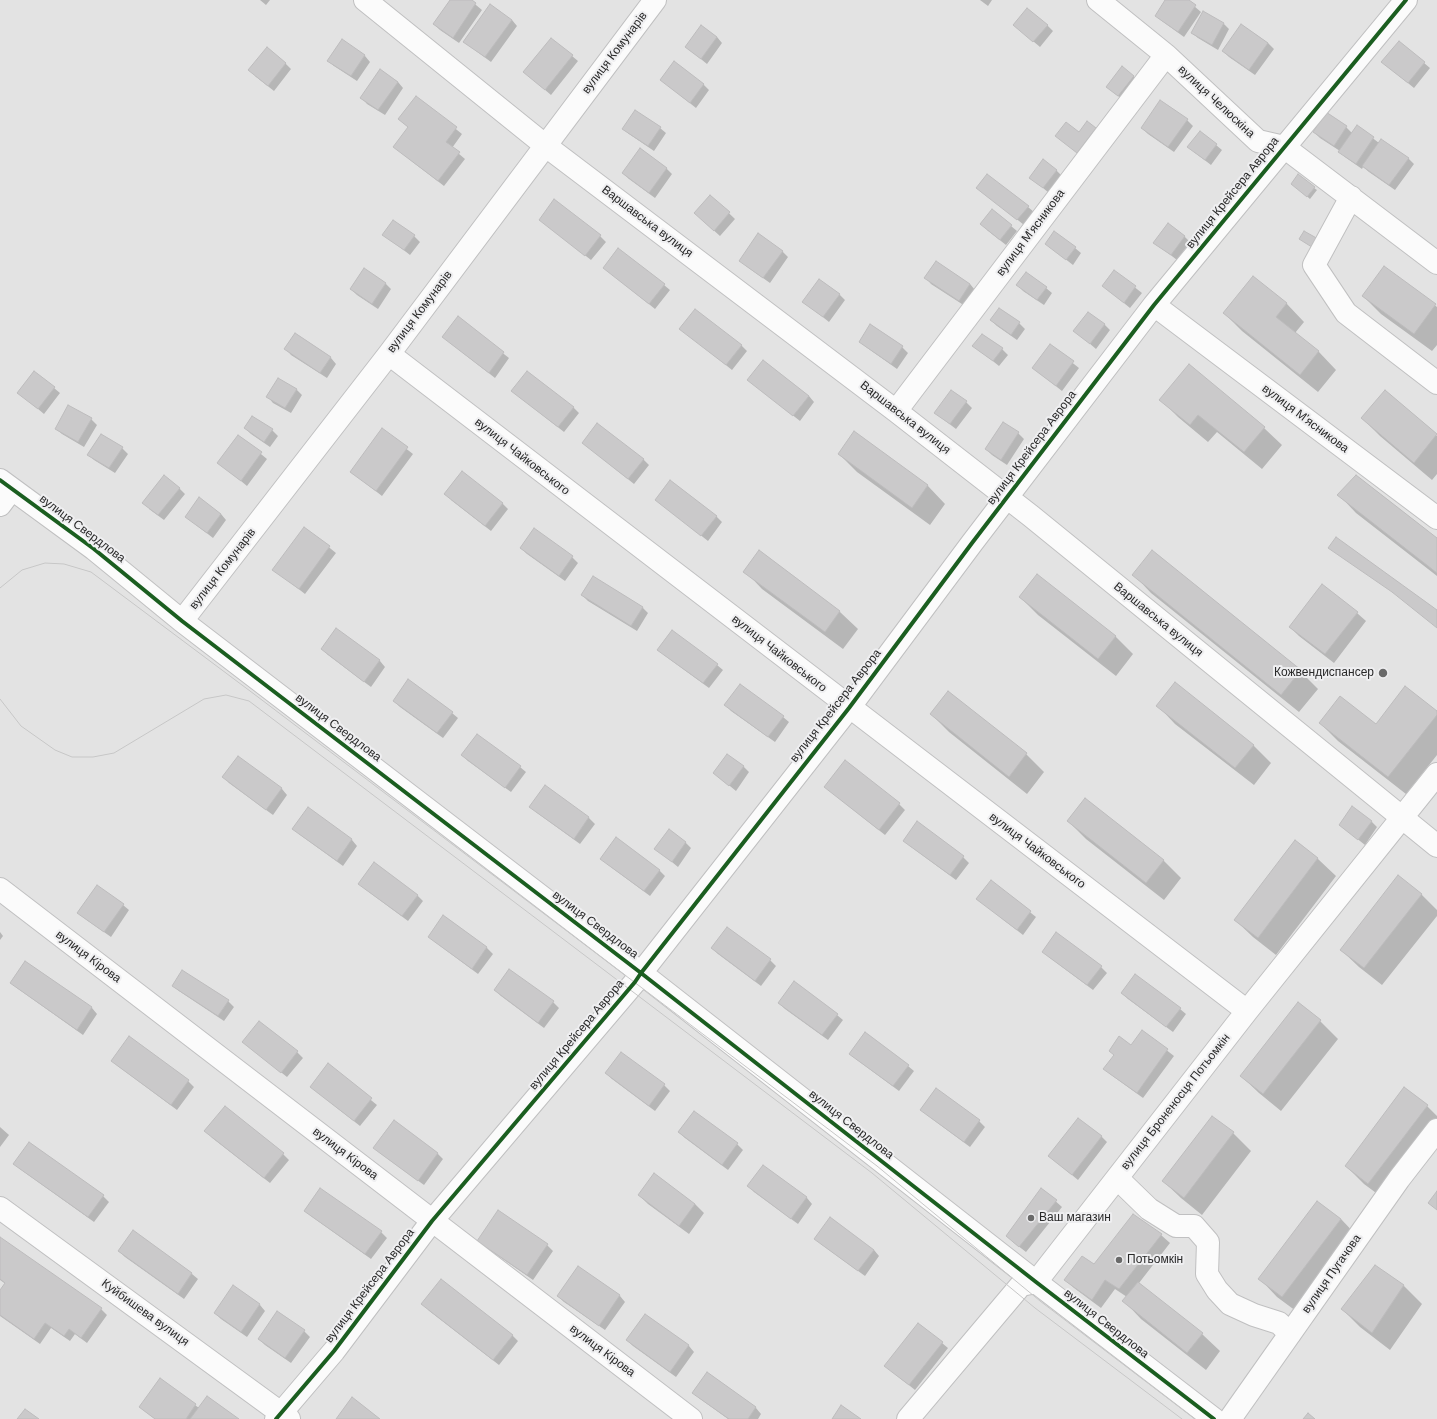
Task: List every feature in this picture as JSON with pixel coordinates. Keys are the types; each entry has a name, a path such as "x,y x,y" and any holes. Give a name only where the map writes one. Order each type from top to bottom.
{"street":[{"name":"Варшавська вулиця","path":"365,0 546,146 1007,497 1437,846"},
{"name":"вулиця Комунарів","path":"182,621 389,354 655,0"},
{"name":"вулиця Челюскіна","path":"1098,0 1166,55 1258,141 1284,147 1351,196 1437,263"},
{"name":"вулиця Крейсера Аврора","path":"282,1417 432,1221 635,982 849,708 1154,304 1406,0"},
{"name":"вулиця М'ясникова","path":"896,411 1166,55"},
{"path":"1351,196 1314,264 1346,313 1437,383"},
{"name":"вулиця М'ясникова","path":"1154,304 1437,518"},
{"name":"вулиця Чайковського","path":"389,354 849,708 1247,1011"},
{"name":"вулиця Свердлова","path":"4,491 94,549 182,621 641,973 1036,1282 1214,1419"},
{"name":"вулиця Броненосця Потьомкін","path":"1036,1282 1247,1011 1437,774"},
{"name":"вулиця Кірова","path":"0,889 690,1419"},
{"name":"вулиця Пугачова","path":"1230,1419 1398,1179 1437,1130"},
{"path":"1117,1178 1149,1209 1170,1223 1176,1226 1194,1226 1208,1242 1207,1274 1217,1290 1230,1304 1254,1315 1279,1323 1290,1334"},
{"name":"Куйбишева вулиця","path":"0,1208 282,1417"},
{"path":"908,1419 1021,1285 1036,1282"}],"building":[{"path":"450,0 472,0 476,3 453,38 433,24"},
{"path":"1165,0 1189,0 1196,5 1178,32 1155,16"},
{"path":"490,4 512,20 485,57 463,42"},
{"path":"1027,8 1048,25 1033,42 1013,25"},
{"path":"1203,11 1224,23 1212,45 1191,33"},
{"path":"1241,24 1268,43 1249,70 1222,51"},
{"path":"701,25 717,37 701,59 685,47"},
{"path":"551,38 573,55 545,90 523,72"},
{"path":"342,39 365,55 351,76 327,61"},
{"path":"1399,41 1425,62 1408,83 1381,62"},
{"path":"267,47 286,63 268,86 248,70"},
{"path":"674,61 704,84 690,103 660,80"},
{"path":"1122,66 1134,76 1118,96 1106,87"},
{"path":"380,69 398,82 378,110 360,98"},
{"path":"416,96 457,127 446,142 460,152 438,181 393,147 408,127 398,119"},
{"path":"1160,100 1188,119 1168,147 1141,128"},
{"path":"635,110 661,127 648,146 622,129"},
{"path":"1326,112 1347,126 1334,146 1313,132"},
{"path":"1087,121 1096,128 1077,153 1055,136 1066,122 1079,132"},
{"path":"1357,125 1374,137 1356,164 1338,152"},
{"path":"1200,131 1217,144 1205,160 1187,147"},
{"path":"1381,139 1409,158 1389,185 1362,166"},
{"path":"640,148 667,168 649,193 622,173"},
{"path":"1043,159 1057,170 1043,188 1029,178"},
{"path":"987,174 1029,206 1017,220 976,188"},
{"path":"1298,174 1315,187 1307,197 1291,184"},
{"path":"710,195 730,212 714,231 694,213"},
{"path":"554,199 601,235 585,256 539,220"},
{"path":"992,209 1012,225 1000,240 980,224"},
{"path":"393,220 415,235 404,250 382,235"},
{"path":"1168,223 1185,236 1171,255 1153,243"},
{"path":"1054,231 1076,247 1066,260 1045,244"},
{"path":"1304,231 1320,240 1315,249 1299,239"},
{"path":"758,233 783,251 763,278 739,261"},
{"path":"618,248 665,284 649,304 603,268"},
{"path":"936,261 970,284 959,301 924,278"},
{"path":"1384,266 1436,304 1414,334 1362,296"},
{"path":"364,268 386,283 372,304 350,289"},
{"path":"1114,270 1136,286 1124,303 1102,286"},
{"path":"1026,272 1047,287 1037,300 1016,285"},
{"path":"1253,276 1287,303 1276,317 1319,351 1300,375 1223,313"},
{"path":"819,279 840,294 823,317 802,302"},
{"path":"999,308 1020,322 1011,335 990,320"},
{"path":"695,309 742,345 726,365 679,329"},
{"path":"1088,312 1105,324 1090,344 1073,331"},
{"path":"458,316 504,352 489,373 442,337"},
{"path":"870,324 903,346 891,364 859,342"},
{"path":"295,333 331,357 320,373 284,349"},
{"path":"982,334 1003,348 993,361 972,346"},
{"path":"1050,344 1074,361 1056,386 1032,368"},
{"path":"763,360 809,396 793,416 747,380"},
{"path":"1189,364 1265,427 1244,452 1198,415 1190,425 1159,400"},
{"path":"34,371 55,387 38,409 17,393"},
{"path":"527,371 574,407 558,427 511,391"},
{"path":"278,378 297,389 285,408 266,397"},
{"path":"951,390 967,401 950,424 934,413"},
{"path":"1385,390 1437,434 1414,463 1361,418"},
{"path":"68,405 92,418 78,442 55,429"},
{"path":"252,416 273,429 264,442 244,428"},
{"path":"1003,422 1019,432 1001,460 985,449"},
{"path":"597,423 644,459 628,479 582,443"},
{"path":"382,428 408,447 376,491 350,472"},
{"path":"854,431 928,485 912,508 838,454"},
{"path":"101,434 123,447 109,468 87,455"},
{"path":"238,435 262,452 241,481 217,463"},
{"path":"462,471 503,503 485,526 444,494"},
{"path":"164,475 180,488 158,515 142,503"},
{"path":"1356,475 1437,538 1437,573 1337,495"},
{"path":"670,480 717,516 701,536 655,500"},
{"path":"199,497 221,514 207,533 185,517"},
{"path":"304,527 330,546 299,589 272,570"},
{"path":"534,528 573,556 559,576 520,548"},
{"path":"1336,537 1437,610 1437,628 1392,592 1328,548"},
{"path":"759,550 840,611 825,632 743,572"},
{"path":"1152,550 1301,670 1281,695 1132,575"},
{"path":"1037,574 1116,636 1098,659 1019,597"},
{"path":"593,576 643,607 631,626 581,595"},
{"path":"1322,584 1358,612 1325,654 1289,627"},
{"path":"336,628 380,660 364,682 321,649"},
{"path":"672,630 718,664 703,683 657,650"},
{"path":"408,679 453,712 437,733 393,701"},
{"path":"1175,682 1254,745 1235,768 1156,706"},
{"path":"740,684 784,716 768,737 724,705"},
{"path":"1405,686 1437,711 1437,715 1388,777 1319,723 1340,696 1376,724"},
{"path":"948,691 1027,753 1009,777 930,714"},
{"path":"477,734 521,766 505,788 461,755"},
{"path":"727,754 744,766 729,786 713,773"},
{"path":"238,756 282,788 266,810 222,777"},
{"path":"845,760 900,803 879,830 824,787"},
{"path":"545,785 589,817 574,839 529,807"},
{"path":"1085,798 1164,860 1146,883 1067,821"},
{"path":"1352,806 1372,821 1358,840 1339,825"},
{"path":"308,807 352,839 337,861 292,829"},
{"path":"917,821 964,856 950,875 903,841"},
{"path":"669,829 686,842 672,862 654,849"},
{"path":"616,837 660,870 644,891 600,859"},
{"path":"1295,840 1318,858 1258,938 1234,920"},
{"path":"374,862 418,895 402,916 358,884"},
{"path":"1398,875 1422,894 1364,968 1340,950"},
{"path":"991,880 1031,911 1017,930 976,899"},
{"path":"97,885 124,904 104,932 77,913"},
{"path":"443,915 487,947 472,969 428,937"},
{"path":"727,927 771,959 755,981 711,948"},
{"path":"1056,932 1102,966 1087,985 1042,952"},
{"path":"25,961 92,1007 77,1030 10,983"},
{"path":"509,969 554,1001 538,1023 494,990"},
{"path":"182,970 229,1000 218,1016 172,986"},
{"path":"1135,974 1181,1008 1166,1027 1121,993"},
{"path":"794,981 838,1014 822,1035 778,1003"},
{"path":"1298,1002 1321,1020 1263,1094 1240,1076"},
{"path":"259,1021 298,1051 281,1073 242,1042"},
{"path":"1142,1030 1168,1049 1137,1093 1103,1069 1114,1055 1109,1051 1119,1036 1131,1045"},
{"path":"865,1032 909,1065 893,1086 849,1054"},
{"path":"129,1036 189,1080 171,1105 111,1061"},
{"path":"621,1052 665,1084 649,1106 605,1073"},
{"path":"328,1063 372,1098 354,1121 310,1087"},
{"path":"1404,1087 1428,1105 1368,1184 1345,1166"},
{"path":"936,1088 980,1120 964,1142 920,1110"},
{"path":"225,1106 284,1153 264,1178 204,1131"},
{"path":"694,1111 738,1143 722,1165 678,1132"},
{"path":"1212,1116 1234,1132 1184,1198 1162,1181"},
{"path":"1078,1118 1102,1136 1072,1175 1048,1156"},
{"path":"394,1120 438,1153 418,1181 373,1148"},
{"path":"29,1142 104,1195 88,1217 13,1164"},
{"path":"763,1165 807,1197 791,1219 747,1186"},
{"path":"654,1173 695,1204 679,1226 638,1195"},
{"path":"320,1188 382,1231 365,1254 304,1211"},
{"name":"Ваш магазин","path":"1041,1188 1057,1200 1019,1247 1006,1236"},
{"path":"1437,1191 1437,1210 1428,1203"},
{"path":"1317,1201 1341,1219 1282,1297 1258,1279"},
{"path":"498,1210 548,1244 527,1275 477,1241"},
{"name":"Потьомкін","path":"1133,1214 1162,1234 1119,1289 1105,1280 1092,1300 1064,1280 1082,1256 1094,1264"},
{"path":"830,1217 874,1250 858,1271 814,1239"},
{"path":"133,1230 192,1273 178,1294 118,1251"},
{"path":"0,1237 102,1308 81,1338 69,1329 64,1336 45,1323 34,1339 0,1315 0,1290 5,1283 0,1279"},
{"path":"1375,1265 1404,1285 1372,1333 1341,1309"},
{"path":"578,1266 620,1295 599,1326 557,1296"},
{"path":"441,1279 513,1335 493,1360 421,1304"},
{"path":"1138,1282 1203,1333 1187,1353 1122,1301"},
{"path":"233,1285 260,1304 241,1332 214,1313"},
{"path":"277,1311 305,1330 285,1358 258,1339"},
{"path":"645,1314 689,1345 670,1372 626,1340"},
{"path":"918,1323 943,1342 909,1385 884,1366"},
{"path":"707,1372 756,1407 748,1419 729,1419 692,1393"},
{"path":"160,1378 196,1404 186,1419 155,1419 139,1407"},
{"path":"207,1396 239,1419 190,1419"},
{"path":"352,1397 380,1419 336,1419"},
{"path":"841,1405 861,1419 832,1419"},
{"path":"25,1409 39,1419 17,1419"},
{"path":"1308,1413 1315,1419 1303,1419"}],"tram line":[{"path":"0,588 22,570 45,563 64,564 91,572 877,1166 1040,1301 1195,1419"},
{"path":"0,699 21,726 55,750 72,757 93,757 114,753 204,699 226,695 249,701 872,1173 1035,1308 1182,1419"}],"cycle path":[{"path":"276,1419 334,1351 432,1221 635,982 849,708 972,543 1154,305 1406,0"},
{"path":"0,480 94,549 182,621 641,973 1036,1282 1214,1419"}],"place":[{"name":"Кожвендиспансер","path":"1383,673"},
{"name":"Ваш магазин","path":"1031,1218"},
{"name":"Потьомкін","path":"1119,1260"}]}
